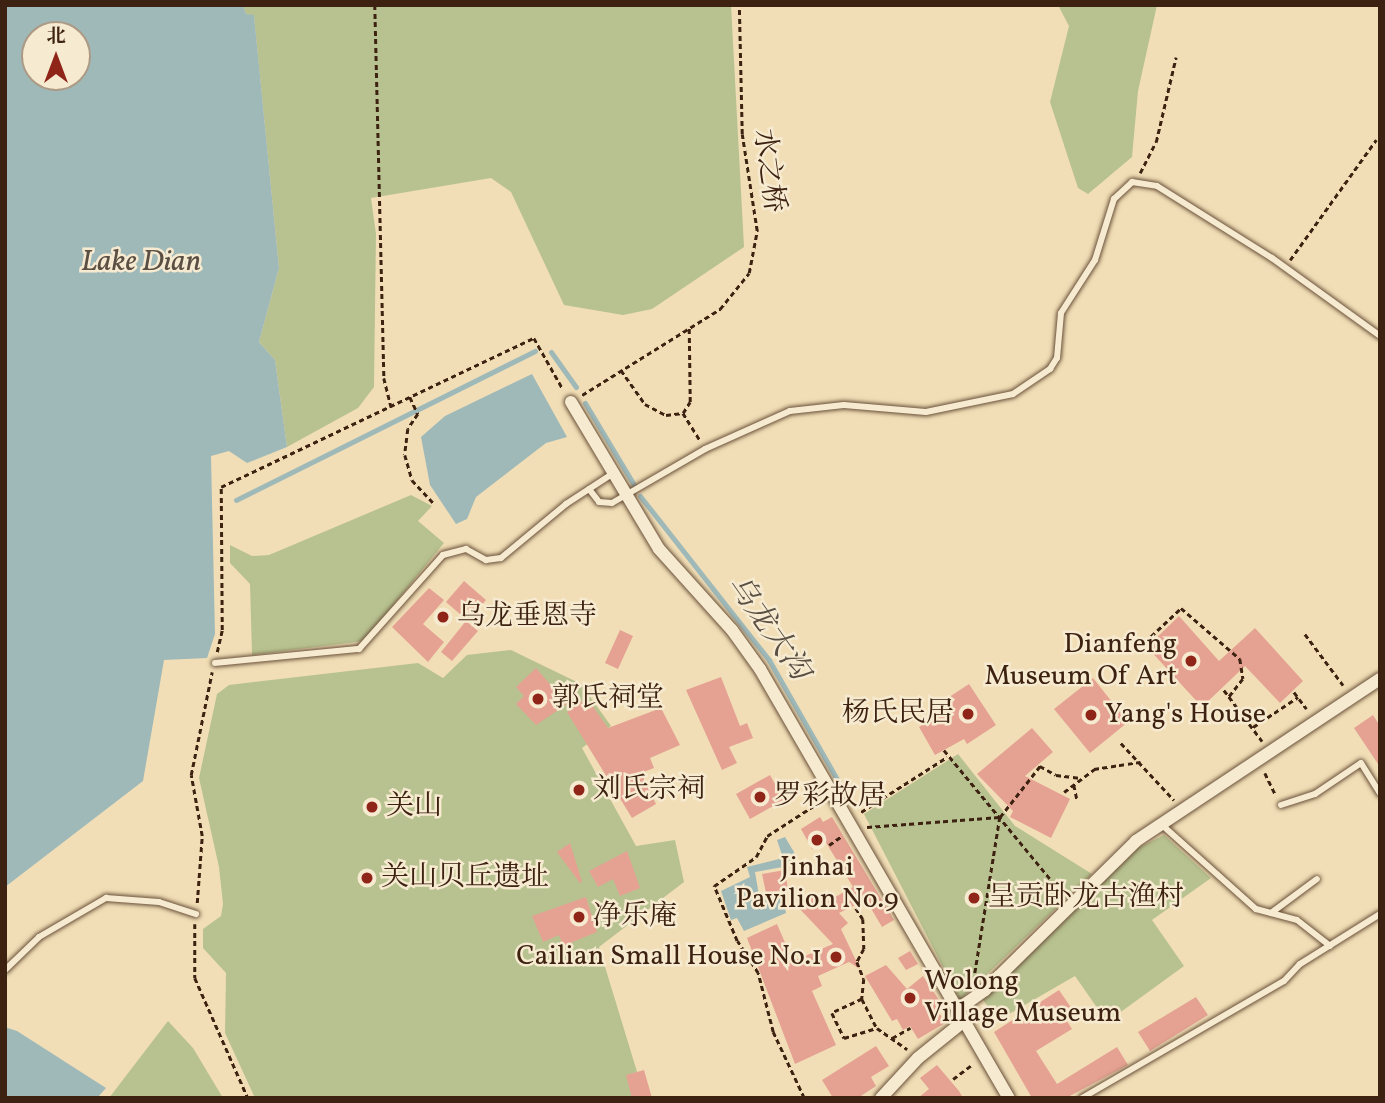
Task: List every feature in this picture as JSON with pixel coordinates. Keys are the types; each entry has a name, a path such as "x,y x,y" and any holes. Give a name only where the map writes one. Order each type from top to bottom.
{"street":[{"path":"571,402 659,549 733,630 760,669 855,828 1009,1098"},
{"path":"881,1098 961,1015 971,1000 1108,864 1380,679"}],"lane":[{"path":"589,489 606,504 626,497 705,449 790,411 844,405 926,412 1013,394 1050,369 1057,358 1061,313 1094,260 1106,215 1124,187 1138,181 1157,186 1285,268 1380,336"},
{"path":"215,663 359,649 443,555 466,549 486,560 501,558 612,474"},
{"path":"1281,805 1315,794 1361,764 1380,793"},
{"path":"1162,825 1255,909 1297,920 1330,946"},
{"path":"1271,913 1317,879"},
{"path":"5,970 39,937 106,898 159,902 196,914"},
{"path":"1082,1098 1284,981 1330,946 1380,914"}],"path":[{"path":"374,5 384,378 391,407"},
{"name":"水之桥","path":"571,402 701,320 741,287 757,240 742,134 739,5"},
{"path":"1138,181 1156,142 1175,57"},
{"path":"1285,268 1376,140"},
{"path":"683,413 690,402 689,328"},
{"path":"248,1098 195,978 196,914 202,836 191,775 222,630 221,487 534,338 571,402"},
{"path":"621,370 645,404 666,415 683,413"},
{"path":"411,397 418,414 408,429 405,455 412,480 434,504"},
{"path":"683,413 705,449"},
{"path":"1145,642 1181,608 1240,659 1243,679 1229,697"},
{"path":"1306,634 1352,698"},
{"path":"1224,690 1270,753"},
{"path":"1294,692 1318,722"},
{"path":"1253,727 1298,697"},
{"path":"1121,743 1183,811"},
{"path":"944,750 1070,903"},
{"path":"862,811 948,757"},
{"path":"1064,792 1094,769 1141,762"},
{"path":"971,1000 1000,817 1040,766 1056,775 1081,778"},
{"path":"1267,778 1281,805"},
{"path":"1073,783 1077,799"},
{"path":"804,1098 774,1032 758,973 737,941 714,886 756,857 766,836 834,792"},
{"path":"855,828 1000,817"},
{"path":"889,888 856,908 863,919 864,949 857,962 864,979 862,999 877,1028 918,1058"},
{"path":"862,999 832,1013 844,1038 877,1028"},
{"path":"891,1038 910,1028"},
{"path":"953,1079 984,1056"}],"green space":[{"path":"243,5 731,5 744,247 652,309 623,315 564,305 511,192 491,178 371,198 376,234 374,387 358,408 287,447 275,360 259,342 279,268 254,16 246,14"},
{"path":"1058,5 1157,5 1138,91 1132,157 1088,194 1078,188 1050,102 1069,26"},
{"path":"411,495 432,506 418,521 444,543 364,641 252,655 250,584 230,563 230,545 252,556 269,555"},
{"path":"511,650 581,684 611,726 582,748 636,846 675,840 684,882 599,947 645,1098 255,1098 225,1033 226,973 203,948 203,929 221,916 223,904 219,867 199,778 217,694 229,685 418,663 443,678 467,655"},
{"path":"958,754 1015,826 1092,874 960,1000 864,814"},
{"path":"1164,835 1211,878 1152,920 1184,966 1107,1022 1075,976 997,1021 982,998 1138,848"},
{"path":"168,1021 193,1048 223,1098 109,1098"}],"water":[{"name":"Lake Dian","path":"5,5 243,5 246,14 254,15 279,268 259,342 275,360 287,447 247,463 229,451 211,456 215,634 207,658 164,660 143,781 5,887"},
{"path":"532,374 567,437 546,443 476,497 467,519 456,524 430,485 421,437 445,416"},
{"path":"785,837 794,852 794,865 755,872 759,895 782,891 786,913 744,931 737,918 731,920 721,891 750,877 747,867 783,858 777,840"},
{"path":"5,1027 17,1031 106,1088 97,1098 5,1098"}],"building":[{"path":"464,581 486,600 468,621 446,602"},
{"path":"429,588 444,600 423,624 444,642 428,662 392,627"},
{"path":"1179,616 1219,661 1255,628 1303,681 1280,703 1245,666 1202,707 1147,647"},
{"path":"466,621 478,631 452,661 441,652"},
{"path":"620,630 633,636 618,669 605,663"},
{"name":"郭氏祠堂","path":"536,668 567,704 536,725 516,704 524,696 516,687"},
{"path":"721,677 740,726 747,723 753,738 729,747 737,763 722,770 686,690"},
{"name":"Yang's House","path":"1093,678 1128,722 1090,753 1054,709"},
{"name":"杨氏民居","path":"969,684 996,725 967,744 964,739 935,755 919,727 945,711 940,703"},
{"path":"587,698 608,728 661,708 680,745 650,758 654,768 641,773 656,804 632,818 567,712"},
{"path":"1373,715 1380,726 1380,767 1354,728"},
{"path":"1032,728 1053,752 1025,776 1070,799 1051,838 1010,817 1013,811 977,774"},
{"name":"罗彩故居","path":"770,775 784,800 750,819 736,794"},
{"path":"820,817 823,822 832,817 894,920 882,927 866,900 839,913 848,923 841,929 860,969 849,962 818,976 822,986 812,991 836,1045 795,1064 747,938 777,924 793,961 833,944 796,905 810,893 821,905 853,887 825,841 812,849 801,829"},
{"path":"570,843 582,882 580,883 557,852"},
{"path":"627,851 640,888 620,896 613,879 598,887 589,871"},
{"path":"785,870 788,889 766,893 762,874"},
{"path":"586,897 597,932 563,946 559,935 543,942 532,916"},
{"path":"910,951 918,964 906,970 898,958"},
{"path":"886,965 907,989 923,976 943,1006 937,1009 945,1023 918,1039 910,1026 903,1030 897,1019 892,1021 865,976"},
{"path":"1059,990 1072,1009 1063,1015 1072,1029 1036,1051 1057,1084 1117,1047 1128,1065 1066,1098 1032,1098 994,1032"},
{"path":"1196,997 1208,1015 1150,1051 1138,1032"},
{"path":"876,1046 889,1066 871,1077 876,1086 858,1098 833,1098 822,1080"},
{"path":"937,1065 963,1098 918,1098 929,1089 920,1078"},
{"path":"644,1070 652,1098 632,1098 626,1075"}],"waterway":[{"name":"乌龙大沟","path":"236,500 535,351"},
{"name":"乌龙大沟","path":"551,352 576,387"},
{"name":"乌龙大沟","path":"585,403 634,485"},
{"name":"乌龙大沟","path":"640,496 769,660 846,795"}],"place":[{"name":"乌龙垂恩寺","path":"443,617"},
{"name":"Dianfeng Museum Of Art","path":"1191,661"},
{"name":"郭氏祠堂","path":"538,699"},
{"name":"杨氏民居","path":"968,714"},
{"name":"Yang's House","path":"1091,715"},
{"name":"刘氏宗祠","path":"579,790"},
{"name":"罗彩故居","path":"760,797"},
{"name":"关山","path":"372,807"},
{"name":"Jinhai Pavilion No.9","path":"817,840"},
{"name":"关山贝丘遗址","path":"367,878"},
{"name":"呈贡卧龙古渔村","path":"974,898"},
{"name":"净乐庵","path":"579,917"},
{"name":"Cailian Small House No.1","path":"836,957"},
{"name":"Wolong Village Museum","path":"910,998"}]}
